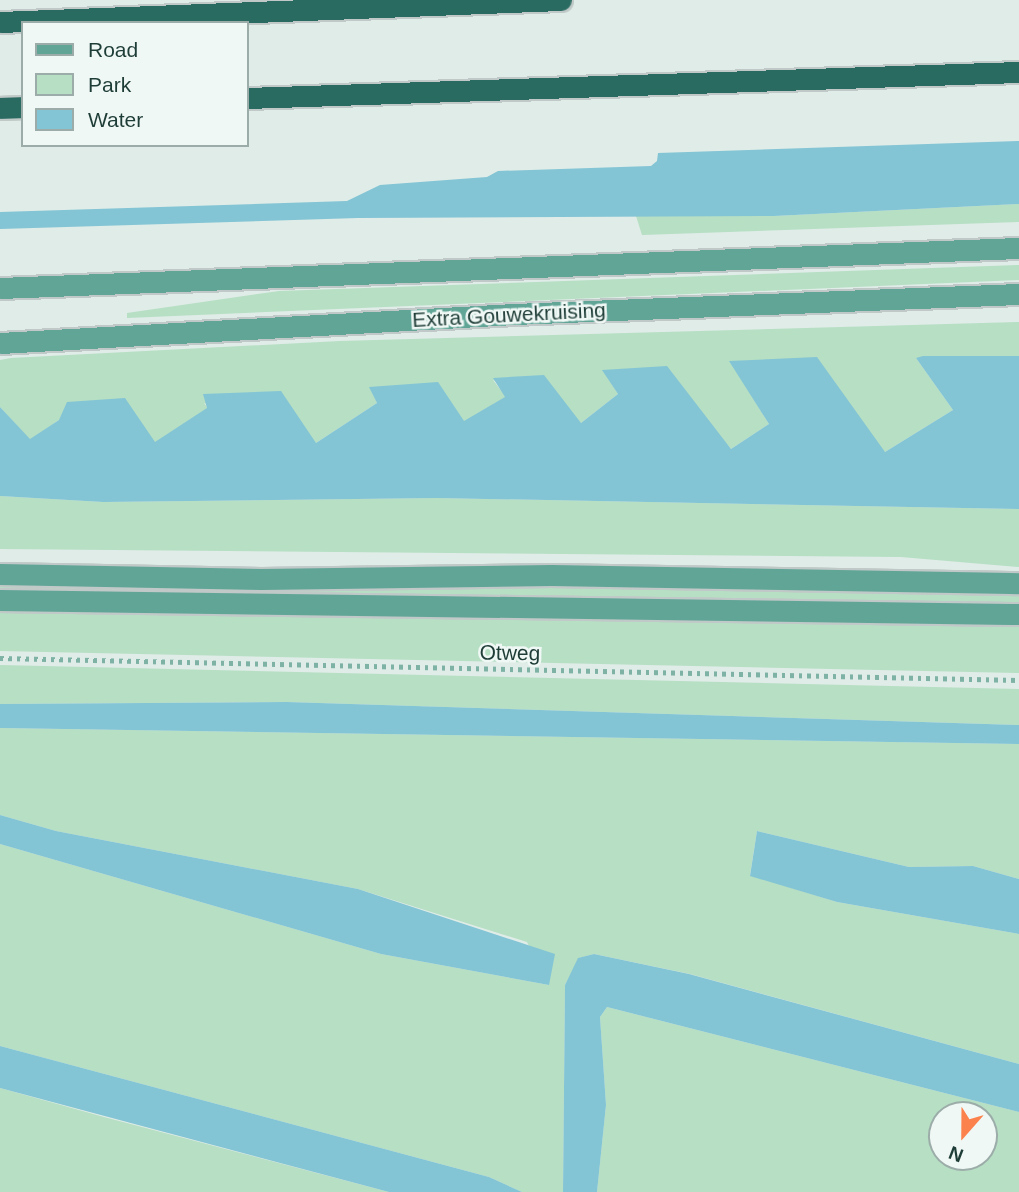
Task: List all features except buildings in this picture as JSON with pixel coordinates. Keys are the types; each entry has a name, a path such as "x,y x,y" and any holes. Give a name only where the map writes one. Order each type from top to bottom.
{"highway":[{"path":"26,21 561,0"},
{"path":"0,22 21,21"},
{"path":"248,98 1019,72"},
{"path":"0,108 21,107"}],"main road":[{"path":"0,288 1019,248"},
{"name":"Extra Gouwekruising","path":"0,343 514,314 1019,294"},
{"path":"0,574 261,579 551,575 1019,583"},
{"path":"0,600 1019,614"}],"path":[{"name":"Otweg","path":"0,658 1019,680"}],"green space":[{"path":"1019,204 1019,222 642,235 636,216 774,216"},
{"path":"1019,265 1019,280 127,318 127,313 279,291"},
{"path":"1019,322 1019,356 916,358 953,410 885,452 730,361 769,424 731,449 717,433 603,370 618,394 581,423 493,380 506,397 464,422 370,387 377,403 316,443 204,403 208,408 155,443 59,420 30,440 0,407 0,360 11,358 340,341"},
{"path":"0,496 103,502 437,498 1019,509 1019,567 901,557 0,549"},
{"path":"0,583 1019,592 1019,606 0,590"},
{"path":"0,609 1019,625 1019,673 0,651"},
{"path":"0,665 1019,689 1019,725 287,702 0,704"},
{"path":"0,728 1019,744 1019,879 973,866 909,867 757,831 750,875 837,902 1019,934 1019,1064 690,974 594,954 579,958 565,985 563,1192 522,1192 489,1177 0,1046 0,844 381,954 549,985 527,942 358,889 56,831 0,815"},
{"path":"607,1007 976,1101 928,1101 928,1171 998,1171 998,1107 1019,1112 1019,1192 597,1192 606,1105 600,1017"},
{"path":"0,1088 104,1117 389,1192 0,1192"}],"water":[{"path":"1019,141 1019,204 774,216 358,218 0,229 0,212 347,201 380,185 487,177 498,171 651,166 657,161 658,153"},
{"path":"1019,356 1019,509 437,498 103,502 0,496 0,407 30,439 59,420 67,402 125,398 155,442 207,408 203,394 281,391 316,443 377,403 369,387 438,382 464,421 505,397 493,378 544,375 581,423 618,394 602,370 667,366 731,449 769,424 729,361 817,357 885,452 953,410 916,358"},
{"path":"287,702 1019,725 1019,744 0,728 0,704"},
{"path":"0,815 56,831 358,889 555,954 549,985 381,954 0,844"},
{"path":"757,831 909,867 973,866 1019,879 1019,934 837,902 750,876"},
{"path":"594,954 689,974 1019,1064 1019,1112 998,1107 998,1101 976,1101 607,1007 600,1017 606,1105 597,1192 563,1192 565,985 578,958"},
{"path":"0,1046 489,1177 522,1192 389,1192 0,1088"}]}
